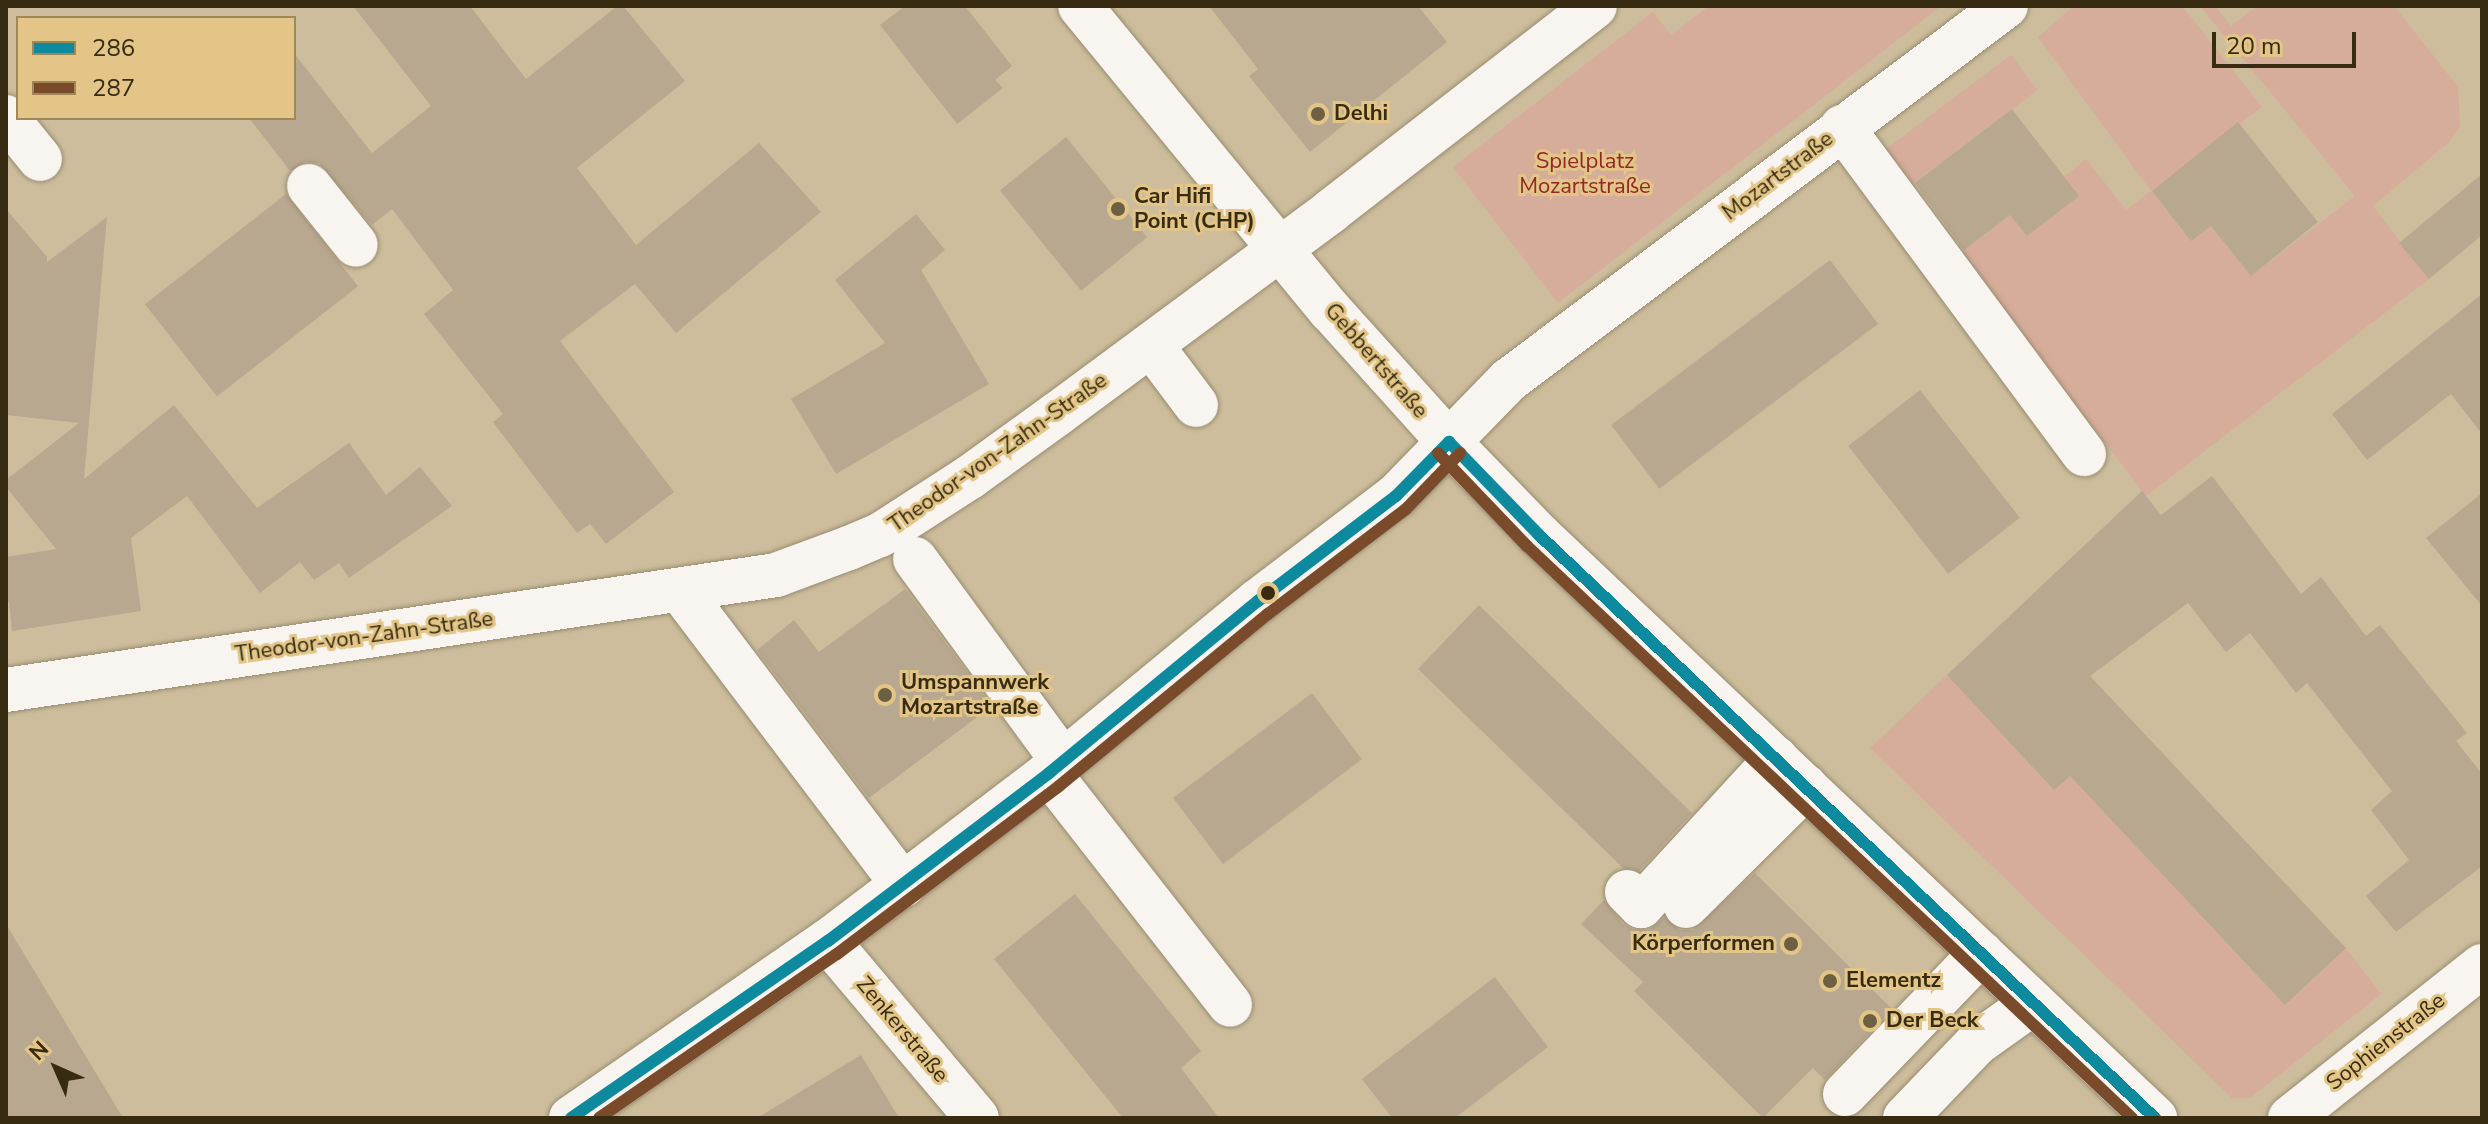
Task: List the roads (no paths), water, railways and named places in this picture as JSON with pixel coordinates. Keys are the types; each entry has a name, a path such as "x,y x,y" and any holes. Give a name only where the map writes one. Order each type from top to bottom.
{"street":[{"name":"Gebbertstraße","path":"1080,6 1330,310 1527,523 2155,1118"},
{"name":"Theodor-von-Zahn-Straße","path":"6,690 776,575 880,535 970,477 1281,249 1595,6"},
{"name":"Mozartstraße","path":"571,1118 828,941 1056,767 1258,601 1396,496 1509,380 2006,6"},
{"path":"6,117 40,159"},
{"path":"1842,127 2084,454"},
{"path":"309,186 356,245"},
{"path":"1151,345 1196,405"},
{"path":"915,559 1056,767 1230,1005"},
{"path":"680,590 903,885"},
{"path":"1627,892 1641,906 1791,773"},
{"path":"1686,906 1791,773"},
{"name":"Zenkerstraße","path":"828,941 977,1118"},
{"path":"1845,1094 1981,953"},
{"name":"Sophienstraße","path":"2290,1118 2482,966"},
{"path":"1905,1118 1977,1043 2033,1003"}],"place":[{"name":"Delhi","path":"1318,114"},
{"name":"Car Hifi Point (CHP)","path":"1118,209"},
{"name":"Umspannwerk Mozartstraße","path":"885,695"},
{"name":"Körperformen","path":"1791,944"},
{"name":"Elementz","path":"1830,981"},
{"name":"Der Beck","path":"1870,1021"}],"park label":[{"name":"Spielplatz Mozartstraße","path":"1585,174"}]}
